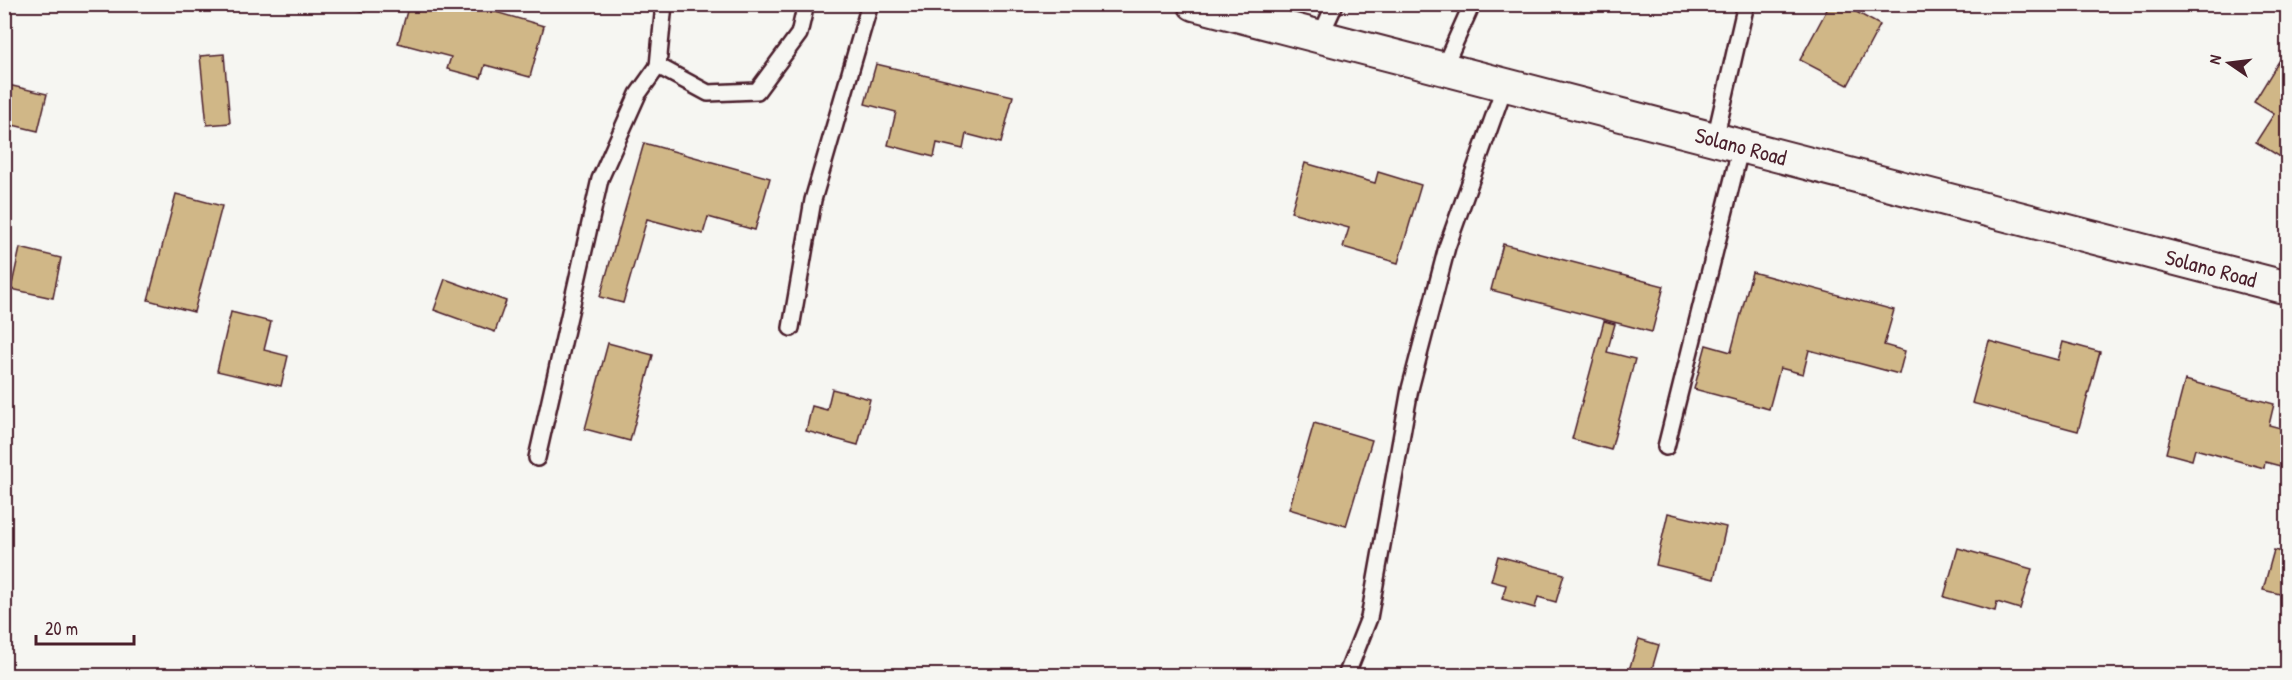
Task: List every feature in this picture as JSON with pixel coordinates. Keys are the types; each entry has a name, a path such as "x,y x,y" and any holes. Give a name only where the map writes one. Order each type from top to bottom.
{"street":[{"name":"Solano Road","path":"1194,4 2288,288"}],"lane":[{"path":"537,458 600,179 638,94 658,66 664,4"},
{"path":"658,66 708,93 757,91 799,34 806,4"},
{"path":"791,328 813,200 870,4"},
{"path":"1320,37 1335,4"},
{"path":"1443,69 1472,4"},
{"path":"1666,447 1728,142 1746,4"},
{"path":"1346,675 1369,618 1410,389 1444,258 1506,85"}],"building":[{"path":"338,4 367,4 365,12"},
{"path":"409,4 468,4 544,26 530,77 485,65 481,78 447,69 451,57 398,43"},
{"path":"1830,4 1842,4 1880,25 1848,85 1800,60"},
{"path":"2287,48 2288,148 2282,158 2256,142 2274,114 2254,102"},
{"path":"224,54 230,123 207,125 200,56"},
{"path":"876,64 1013,96 1001,143 966,134 963,149 937,143 934,157 888,145 896,112 865,104"},
{"path":"4,84 47,94 38,131 4,123"},
{"path":"644,143 770,178 755,230 708,217 703,234 647,219 623,303 600,297"},
{"path":"1305,163 1375,183 1378,172 1421,185 1398,263 1343,247 1349,228 1291,212"},
{"path":"176,194 222,206 194,312 148,300"},
{"path":"1503,244 1664,286 1652,332 1491,290"},
{"path":"20,248 61,258 53,298 11,289"},
{"path":"1752,272 1894,310 1884,345 1905,351 1899,374 1809,350 1803,374 1780,368 1769,409 1694,389 1706,345 1731,352"},
{"path":"445,279 506,301 495,332 434,310"},
{"path":"231,312 271,322 264,350 288,356 281,386 217,371"},
{"path":"1604,321 1615,324 1607,352 1635,359 1611,450 1572,439"},
{"path":"1989,341 2058,360 2063,342 2100,352 2078,431 1972,403"},
{"path":"608,343 653,355 630,441 585,429"},
{"path":"2185,380 2274,404 2269,425 2288,430 2288,468 2265,462 2264,468 2195,449 2192,460 2166,453"},
{"path":"832,389 870,399 858,445 806,431 812,406 827,410"},
{"path":"1314,423 1372,440 1346,526 1289,509"},
{"path":"1668,513 1726,527 1714,579 1656,565"},
{"path":"1958,548 2032,569 2020,609 1997,602 1995,611 1944,597"},
{"path":"2274,550 2288,553 2288,596 2263,590"},
{"path":"1498,556 1564,574 1556,602 1538,597 1535,608 1502,599 1506,585 1491,581"},
{"path":"1639,639 1659,645 1650,676 1627,676"}]}
